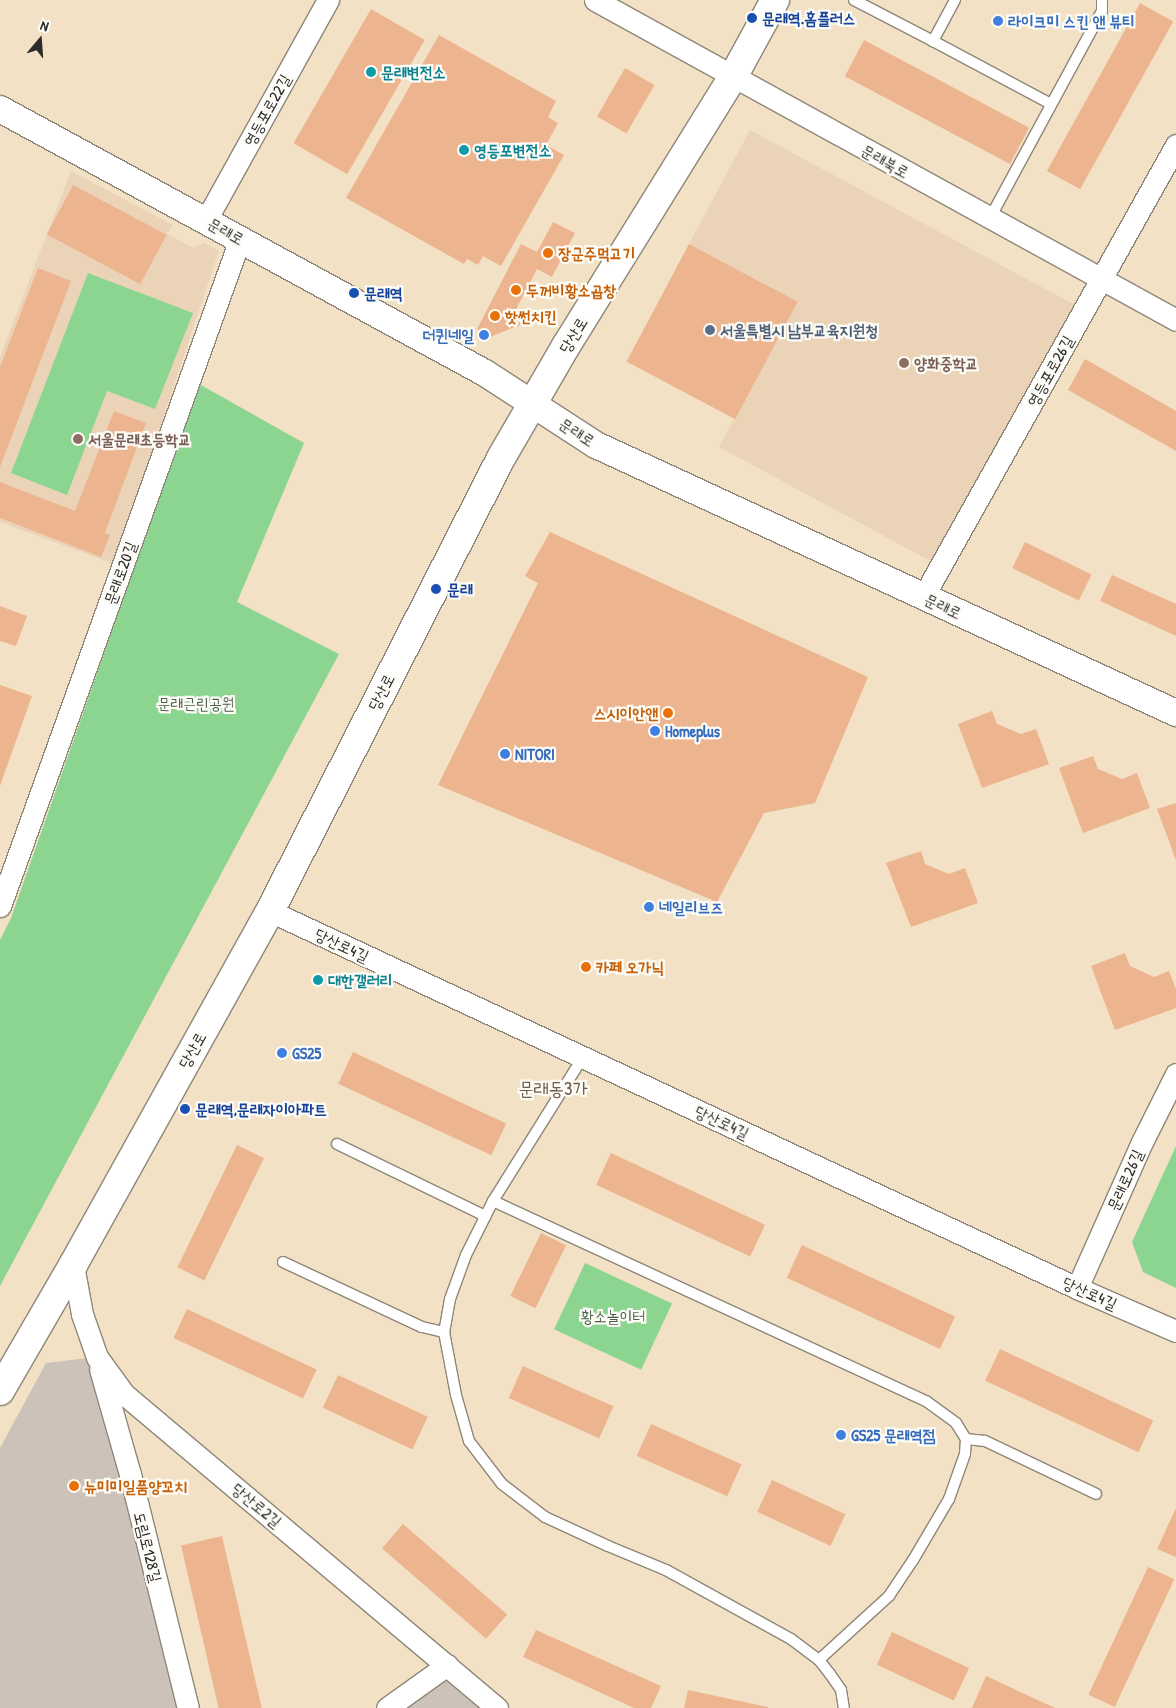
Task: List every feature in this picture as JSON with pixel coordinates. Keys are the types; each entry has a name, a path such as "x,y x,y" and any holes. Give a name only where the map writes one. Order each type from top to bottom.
{"main road":[{"name":"당산로","path":"0,1391 73,1265 270,911 436,583 532,403 733,77 775,0"}],"street":[{"name":"영등포로22길","path":"206,220 328,0"},
{"name":"문래북로","path":"594,0 1176,320"},
{"name":"문래로","path":"0,109 485,373 596,445 1176,713"},
{"name":"영등포로26길","path":"923,597 1176,145"},
{"name":"문래로20길","path":"0,906 240,238"},
{"name":"당산로4길","path":"270,911 1078,1288 1176,1331"},
{"name":"문래로26길","path":"1078,1288 1142,1142 1176,1074"},
{"name":"당산로2길","path":"73,1265 82,1314 97,1357 124,1394 497,1708"},
{"name":"도림로128길","path":"97,1357 130,1474 188,1708"},
{"path":"387,1708 446,1665"}],"lane":[{"path":"854,0 1051,104"},
{"path":"933,41 955,0"},
{"path":"990,218 1102,10 1102,0"},
{"path":"583,1057 493,1201 466,1255 450,1298 444,1332 456,1395 469,1441 502,1484 546,1517 666,1570 791,1639 819,1660 841,1690 844,1708"},
{"path":"337,1144 485,1216"},
{"path":"493,1201 926,1401 956,1423 966,1439 965,1454 948,1498 913,1560 889,1596 819,1660"},
{"path":"283,1262 422,1327 444,1332"},
{"path":"966,1439 985,1441 1096,1494"}],"shaded area":[{"name":"양화중학교","path":"750,130 1075,305 936,564 719,447 797,302 689,244"},
{"name":"서울문래초등학교","path":"71,171 173,225 167,234 193,248 204,243 219,251 114,564 0,522 0,357"},
{"path":"97,1357 187,1708 0,1708 0,1448 46,1363"},
{"path":"447,1665 497,1708 387,1708"}],"green space":[{"path":"88,273 193,313 155,409 107,391 67,495 11,473"},
{"name":"문래근린공원","path":"199,384 304,443 237,602 339,654 0,1286 0,940 11,918"},
{"path":"1176,1146 1176,1288 1143,1272 1132,1242"},
{"name":"황소놀이터","path":"585,1263 672,1304 641,1370 554,1329"}],"building":[{"path":"1140,3 1173,21 1080,189 1047,171"},
{"name":"문래변전소","path":"371,9 425,40 347,174 294,143"},
{"name":"영등포변전소","path":"439,35 556,101 548,117 558,123 546,145 564,155 501,266 483,256 478,265 467,259 464,264 346,198"},
{"path":"864,40 1029,128 1010,164 845,76"},
{"path":"625,68 654,85 626,133 597,116"},
{"path":"73,185 167,235 140,284 47,234"},
{"path":"553,222 575,233 552,277 537,269 512,317 522,324 490,337 477,329 521,244 537,252"},
{"name":"서울특별시 남부교육지원청","path":"689,244 798,302 735,419 627,361"},
{"path":"38,268 71,281 0,467 0,367"},
{"path":"1085,359 1176,411 1176,451 1068,390"},
{"path":"114,411 146,423 105,533 110,535 101,557 0,518 0,482 75,511"},
{"name":"Homeplus","path":"550,532 868,677 815,803 764,813 717,902 438,785 538,583 525,576"},
{"path":"1025,542 1092,574 1079,601 1012,568"},
{"path":"1112,575 1176,604 1176,636 1100,601"},
{"path":"0,606 27,616 16,646 0,641"},
{"path":"0,685 32,696 0,786"},
{"path":"992,711 997,724 1021,734 1036,729 1049,764 982,788 958,724"},
{"path":"1093,756 1098,769 1122,779 1137,773 1150,808 1083,833 1059,768"},
{"path":"1176,803 1176,860 1157,809"},
{"path":"921,851 925,864 949,874 965,868 978,903 911,927 886,863"},
{"path":"1125,953 1130,966 1154,977 1169,971 1176,989 1176,1008 1115,1030 1091,966"},
{"path":"353,1052 506,1123 491,1155 338,1084"},
{"path":"237,1145 264,1158 204,1280 177,1267"},
{"path":"611,1153 765,1225 750,1257 596,1185"},
{"path":"541,1233 566,1245 535,1308 510,1296"},
{"path":"802,1245 955,1316 940,1349 787,1278"},
{"path":"187,1309 317,1369 303,1398 173,1338"},
{"path":"1000,1349 1153,1420 1138,1452 985,1381"},
{"path":"523,1366 613,1406 599,1438 509,1398"},
{"path":"338,1375 428,1417 413,1449 323,1408"},
{"path":"651,1424 741,1464 727,1496 637,1456"},
{"path":"772,1480 845,1514 831,1546 757,1512"},
{"path":"1176,1508 1176,1557 1157,1549"},
{"path":"403,1524 507,1615 486,1639 382,1548"},
{"path":"222,1536 262,1708 219,1708 181,1545"},
{"path":"1148,1567 1174,1579 1115,1707 1088,1695"},
{"path":"536,1630 661,1686 651,1708 634,1708 523,1657"},
{"path":"892,1632 969,1668 954,1701 877,1665"},
{"path":"986,1676 1055,1708 972,1708"},
{"path":"688,1690 768,1707 768,1708 684,1708"}],"place":[{"name":"문래역.홈플러스","path":"752,18"},
{"name":"라이크미 스킨 앤 뷰티","path":"998,21"},
{"name":"문래변전소","path":"371,72"},
{"name":"영등포변전소","path":"464,150"},
{"name":"장군주먹고기","path":"548,253"},
{"name":"두꺼비황소곱창","path":"516,290"},
{"name":"문래역","path":"354,293"},
{"name":"핫썬치킨","path":"495,316"},
{"name":"서울특별시 남부교육지원청","path":"710,330"},
{"name":"더퀸네일","path":"484,335"},
{"name":"양화중학교","path":"904,363"},
{"name":"서울문래초등학교","path":"78,439"},
{"name":"문래","path":"436,589"},
{"name":"스시이안앤","path":"668,713"},
{"name":"Homeplus","path":"655,731"},
{"name":"NITORI","path":"505,754"},
{"name":"네일리브즈","path":"649,907"},
{"name":"카페 오가닉","path":"586,967"},
{"name":"대한갤러리","path":"318,980"},
{"name":"GS25","path":"282,1053"},
{"name":"문래역,문래자이아파트","path":"185,1109"},
{"name":"GS25 문래역점","path":"841,1435"},
{"name":"뉴미미일품양꼬치","path":"74,1486"}],"district":[{"name":"문래동3가","path":"553,1089"}]}
